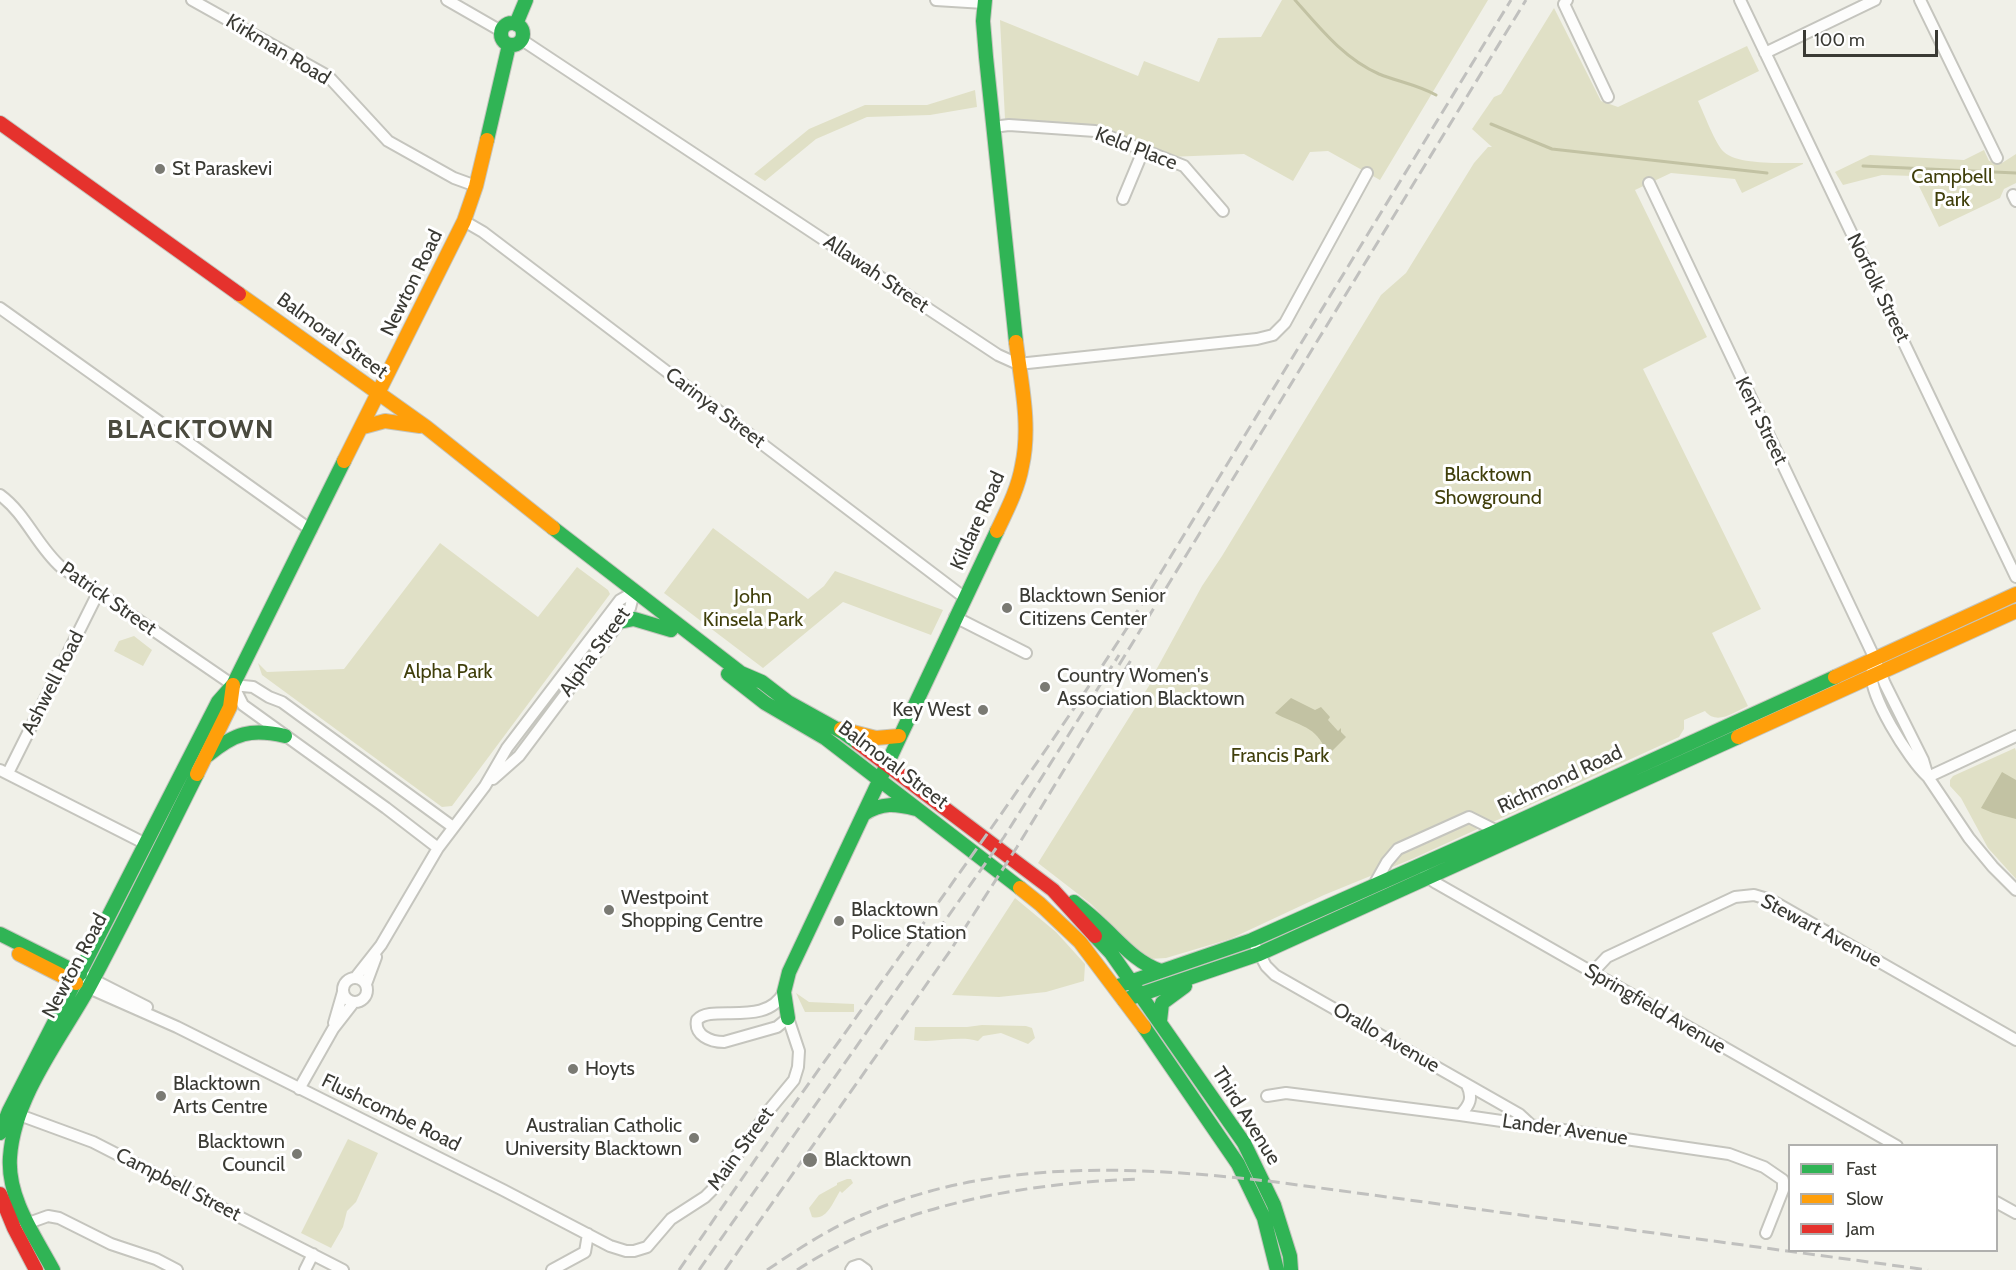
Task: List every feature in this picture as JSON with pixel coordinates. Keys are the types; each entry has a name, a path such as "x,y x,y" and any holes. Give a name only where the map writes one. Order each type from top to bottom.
{"main road":[{"path":"516,24 526,0"},
{"name":"Kildare Road","path":"788,1018 784,992 789,972 1005,512 1022,468 1025,433 983,21 985,1"},
{"path":"507,24 516,24 522,28 516,42 501,39 501,30 507,24"},
{"name":"Newton Road","path":"84,981 146,844 218,702 233,685 464,221 516,42"},
{"name":"Balmoral Street","path":"0,123 426,428 741,673 762,682 788,702 833,726 886,763 1053,890 1111,953 1141,994"},
{"path":"363,427 385,420 426,428"},
{"name":"Balmoral Street","path":"634,591 642,606 765,703 825,738 1040,904 1067,928 1124,1000"},
{"name":"Richmond Road","path":"1115,987 1252,940 2016,594"},
{"name":"Richmond Road","path":"1124,1000 1259,954 2016,611"},
{"path":"619,622 634,619 671,630"},
{"name":"Newton Road","path":"0,1132 15,1113 204,759 230,707 233,685"},
{"path":"833,726 881,740 899,736"},
{"path":"204,759 221,744 245,732 258,730 285,736"},
{"path":"862,815 872,807 888,803 897,803 923,812"},
{"path":"1053,890 1093,916 1140,963 1150,969 1161,971"},
{"name":"Flushcombe Road","path":"0,934 84,981"},
{"name":"Flushcombe Road","path":"0,944 84,981"},
{"path":"1160,1021 1160,1009 1166,998 1210,971"},
{"name":"Third Avenue","path":"1141,994 1254,1160 1281,1224 1292,1270"},
{"name":"Third Avenue","path":"1124,1000 1238,1164 1264,1218 1277,1270"},
{"name":"Newton Road","path":"15,1113 10,1171 16,1196 53,1270"},
{"path":"0,1194 14,1228 36,1270"}],"street":[{"name":"Kirkman Road","path":"192,0 328,76 388,141 454,177 476,186"},
{"path":"447,0 501,30"},
{"path":"936,0 985,1"},
{"name":"Norfolk Street","path":"1740,0 2016,577"},
{"path":"1765,53 1875,0"},
{"path":"1920,0 1997,158"},
{"path":"1566,2 1608,97"},
{"name":"Allawah Street","path":"516,42 998,355 1018,364"},
{"name":"Keld Place","path":"993,127 1009,125 1088,130 1184,166 1223,211"},
{"path":"1123,199 1143,151"},
{"path":"1018,364 1257,339 1273,334 1285,323 1367,173"},
{"name":"Kent Street","path":"1649,183 1875,659 1876,676 1885,684 1923,760 1928,777 1969,838 2016,890"},
{"name":"Carinya Street","path":"464,221 502,246 965,597"},
{"path":"0,308 311,530"},
{"name":"Patrick Street","path":"0,495 17,510 50,557 98,593 233,685 253,687 282,702 453,827"},
{"name":"Alpha Street","path":"485,786 519,756 630,608 634,591"},
{"name":"Alpha Street","path":"355,978 381,945 438,848 485,786 507,748 620,600 634,591"},
{"name":"Ashwell Road","path":"4,771 98,593"},
{"path":"955,617 1026,653"},
{"name":"Patrick Street","path":"233,685 243,705 438,848"},
{"path":"1928,777 2016,736"},
{"path":"4,771 146,844"},
{"path":"1374,886 1387,862 1398,849 1459,821 1469,817 1497,831"},
{"path":"1422,864 1427,877"},
{"name":"Springfield Avenue","path":"1427,877 1893,1144"},
{"name":"Stewart Avenue","path":"1592,973 1607,957 1659,931 1735,897 1754,895 1771,900 2016,1040"},
{"name":"Orallo Avenue","path":"1252,940 1266,966 1275,975 1519,1114 1532,1126"},
{"name":"Alpha Street","path":"366,984 381,945"},
{"path":"333,1029 346,983 355,978 361,980 366,984 368,991 360,1002 347,999 344,992"},
{"name":"Flushcombe Road","path":"84,981 148,1007 177,1027 588,1234"},
{"path":"784,992 776,1005 764,1009 703,1014 697,1020 696,1028 702,1036 715,1042 724,1042 777,1027 788,1018"},
{"path":"298,1089 333,1029 354,1002"},
{"name":"Main Street","path":"588,1234 619,1250 643,1249 651,1244 676,1215 705,1197 794,1080 799,1051 788,1018"},
{"path":"1460,1115 1470,1101 1467,1084"},
{"name":"Lander Avenue","path":"1267,1096 1286,1093 1460,1115 1670,1144 1736,1156 1770,1170 1784,1183 1784,1190 1766,1233"},
{"name":"Campbell Street","path":"15,1113 93,1142 343,1270"},
{"path":"1998,1203 2016,1213"},
{"path":"14,1228 48,1216 59,1218 111,1244 156,1259 177,1270"},
{"path":"552,1270 585,1252 588,1234"},
{"path":"305,1270 313,1254"},
{"path":"851,1270 855,1265 866,1270"}],"green space":[{"path":"1282,0 1488,0 1380,180 1328,151 1310,152 1293,181 1244,154 1168,157 1093,126 1005,119 1000,20 1138,76 1144,61 1199,82 1218,38 1261,37"},
{"path":"1554,8 1601,101 1618,107 1747,46 1759,71 1698,101 1713,136 1724,152 1739,159 1803,163 1742,193 1735,179 1671,173 1635,190 1707,337 1643,369 1761,609 1712,633 1748,706 1720,718 1705,711 1684,720 1684,729 1679,737 1230,939 1166,958 1150,959 1136,949 1091,904 1038,863 1152,681 1202,586 1381,295 1406,273 1474,163 1488,147 1492,147 1472,129 1494,97 1501,94"},
{"path":"975,90 977,107 930,115 867,117 816,139 765,181 754,174 809,129 865,105 927,105"},
{"name":"Campbell Park","path":"1984,150 1989,161 2002,163 2016,154 2016,183 2004,189 2000,198 1939,227 1914,176 1882,175 1843,185 1835,172 1870,155 1964,160"},
{"name":"John Kinsela Park","path":"713,528 808,599 824,586 835,571 943,610 931,635 843,602 763,668 664,593"},
{"name":"Alpha Park","path":"440,543 538,617 577,567 608,590 610,594 452,806 442,807 262,675 258,663 267,672 344,669"},
{"path":"134,636 152,650 143,666 114,651 119,641"},
{"path":"2015,748 2016,879 1988,848 1961,798 1950,786 1953,776"},
{"path":"1015,898 1056,932 1085,964 1084,981 1046,992 999,997 952,995"},
{"path":"796,993 809,1002 854,1004 854,1012 805,1012"},
{"path":"1026,1026 1032,1028 1035,1038 1028,1044 1001,1033 983,1036 978,1041 970,1039 914,1040 915,1027"},
{"path":"348,1139 378,1153 356,1202 347,1211 343,1227 331,1248 301,1233"},
{"path":"851,1179 853,1183 842,1193 840,1191 826,1213 812,1217 809,1208 819,1195"}],"shaded area":[{"path":"1291,698 1315,710 1321,707 1330,717 1328,720 1338,731 1341,728 1341,732 1346,737 1331,752 1309,729 1275,713"},
{"path":"2002,772 2016,780 2016,819 1981,808"}],"waterway":[{"path":"1295,0 1333,42 1354,60 1379,74 1436,95"},
{"path":"1491,124 1552,149 1767,173"},
{"path":"1863,166 2016,173"}],"railway":[{"path":"679,1270 1093,681 1511,0"},
{"path":"1119,665 1526,0"},
{"path":"699,1270 1004,837 1119,655"},
{"path":"725,1270 950,951 1017,847 1131,660"},
{"path":"767,1270 837,1227 911,1197 962,1184 1014,1175 1119,1170 1224,1176 1276,1182 1788,1251"},
{"path":"797,1270 876,1229 962,1202 1006,1192 1050,1186 1139,1179"},
{"path":"1795,1252 1928,1270"}],"traffic: fast":[{"path":"516,24 526,0"},
{"path":"985,0 983,21 986,57 1016,342"},
{"path":"508,23 516,23 523,30 523,34 523,38 516,45 508,45 501,38 501,30 508,23"},
{"path":"487,140 509,45"},
{"path":"0,1133 9,1111 218,702 233,685 344,461"},
{"path":"553,528 741,673 762,682 788,702 858,743"},
{"path":"788,1018 784,992 789,972 997,531"},
{"path":"619,622 634,619 671,630"},
{"path":"728,674 765,703 825,738 1020,888"},
{"path":"1115,987 1252,940 1835,677"},
{"path":"208,755 235,737 244,734 262,732 285,736"},
{"path":"1124,1000 1259,954 1738,737"},
{"path":"53,1270 24,1216 13,1187 10,1172 13,1135 20,1112 40,1069 88,989 197,774"},
{"path":"864,814 877,807 889,805 916,809"},
{"path":"1074,902 1136,957 1161,971"},
{"path":"0,934 80,974"},
{"path":"1095,936 1111,953 1244,1143 1274,1205 1290,1256 1291,1270"},
{"path":"1160,1021 1162,1003 1185,986"},
{"path":"1144,1027 1238,1164 1264,1218 1277,1270"}],"traffic: slow":[{"path":"344,461 464,221 476,186 487,140"},
{"path":"239,294 426,427 553,528"},
{"path":"997,531 1018,483 1025,451 1024,404 1016,342"},
{"path":"363,427 385,421 420,426"},
{"path":"1835,677 2016,594"},
{"path":"1738,737 2016,611"},
{"path":"197,774 230,707 233,685"},
{"path":"841,729 876,738 899,736"},
{"path":"1020,888 1080,942 1144,1027"},
{"path":"19,954 76,983"}],"traffic: jam":[{"path":"0,123 239,294"},
{"path":"858,743 1053,890 1095,936"},
{"path":"0,1194 14,1228 36,1270"}],"place":[{"name":"St Paraskevi","path":"160,169"},
{"name":"Blacktown Senior Citizens Center","path":"1007,608"},
{"name":"Country Women's Association Blacktown","path":"1045,687"},
{"name":"Key West","path":"983,710"},
{"name":"Westpoint Shopping Centre","path":"609,910"},
{"name":"Blacktown Police Station","path":"839,921"},
{"name":"Hoyts","path":"573,1069"},
{"name":"Blacktown Arts Centre","path":"161,1096"},
{"name":"Australian Catholic University Blacktown","path":"694,1138"},
{"name":"Blacktown Council","path":"297,1154"},
{"name":"Blacktown","path":"810,1160"}],"district":[{"name":"BLACKTOWN","path":"191,430"}],"park label":[{"name":"Blacktown Showground","path":"1488,486"},
{"name":"Francis Park","path":"1280,756"}]}
